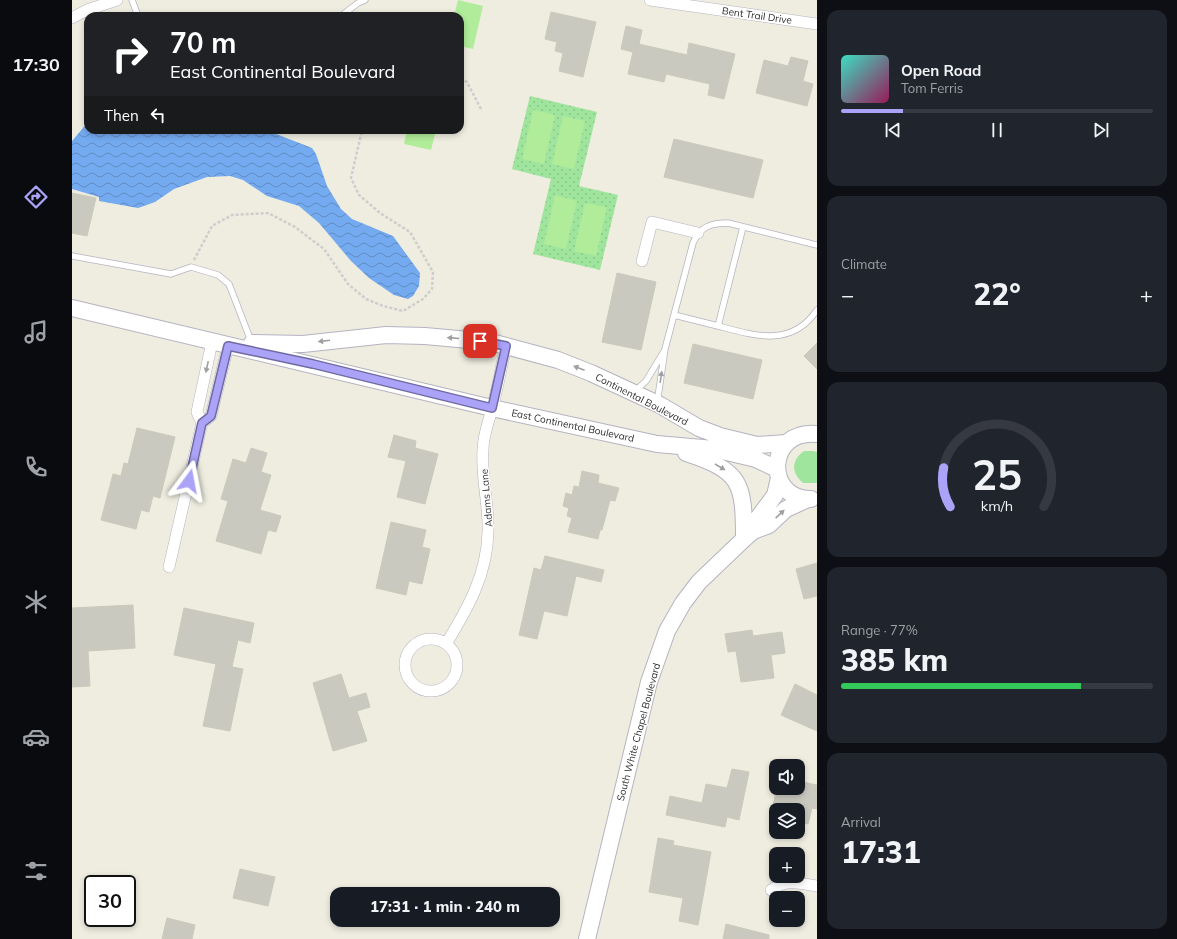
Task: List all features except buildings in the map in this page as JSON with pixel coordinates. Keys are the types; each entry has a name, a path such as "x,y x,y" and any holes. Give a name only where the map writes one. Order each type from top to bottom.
{"main road":[{"name":"East Continental Boulevard","path":"72,308 228,346 313,364 492,408 657,444 714,449 756,459 778,473"},
{"name":"Continental Boulevard","path":"212,342 303,344 386,335 459,338 506,346 558,360 634,392 660,405 699,428 720,436 758,445 786,443"},
{"path":"786,443 800,435 817,434"},
{"name":"South White Chapel Boulevard","path":"587,939 649,682 667,631 683,603 699,582 748,535 758,518 775,495 780,451 786,443"},
{"path":"657,444 710,461 723,468 734,477 741,495 748,535"},
{"path":"778,473 791,493 813,498"},
{"name":"South White Chapel Boulevard","path":"748,535 769,525 786,509 813,498"}],"street":[{"path":"72,18 103,2 117,0"},
{"name":"Bent Trail Drive","path":"650,0 678,2 817,24"},
{"path":"642,261 652,222 698,233"},
{"path":"169,567 202,423 197,412 212,342"},
{"path":"202,423 211,416 228,346"},
{"name":"Adams Lane","path":"446,644 467,609 484,570 488,531 483,481 482,451 484,436 506,346"},
{"path":"429,640 438,640 446,644 453,652 456,660 457,670 454,678 446,686 438,690 429,691 416,686 410,680 406,671 405,662 413,647 420,642 429,640"},
{"path":"771,890 781,884 791,882 817,886"}],"lane":[{"path":"132,0 136,12"},
{"path":"346,12 358,3 365,0"},
{"path":"660,405 658,397 665,350 693,243 698,233 706,226 716,223 728,223 817,245"},
{"path":"718,326 742,227"},
{"path":"72,256 171,274 191,267 218,275 229,284 252,343"},
{"path":"674,314 763,336 781,336 796,331 809,321 817,310"},
{"path":"634,392 646,381 665,350"}],"path":[{"path":"464,81 467,82 482,111"},
{"path":"191,267 212,226 232,215 268,214 295,227 324,249 348,284 366,299 383,306 403,311 423,299 432,289 433,272 426,258 410,232 380,213 359,195 351,178 361,134"}],"green space":[{"path":"458,0 483,6 473,49 464,47 464,12 455,12"},
{"path":"530,96 597,112 579,186 618,195 600,270 533,254 551,179 512,169"},
{"path":"533,110 555,115 544,164 522,159"},
{"path":"563,116 585,121 574,169 552,164"},
{"path":"406,134 435,134 431,150 404,144"},
{"path":"555,195 577,201 566,249 544,244"},
{"path":"585,203 607,207 596,256 574,251"},
{"path":"804,451 817,452 817,483 803,483 796,475 794,467 795,462"}],"water":[{"path":"84,127 84,134 276,134 312,148 316,154 327,186 341,209 352,219 393,236 420,273 419,286 413,296 408,299 394,295 369,278 351,261 319,223 299,206 267,196 243,180 230,176 207,177 174,189 155,202 138,208 99,201 99,197 72,189 72,141"}],"route":[{"path":"189,481 202,423 211,416 228,346 313,364 492,408 506,346 480,341"}]}
